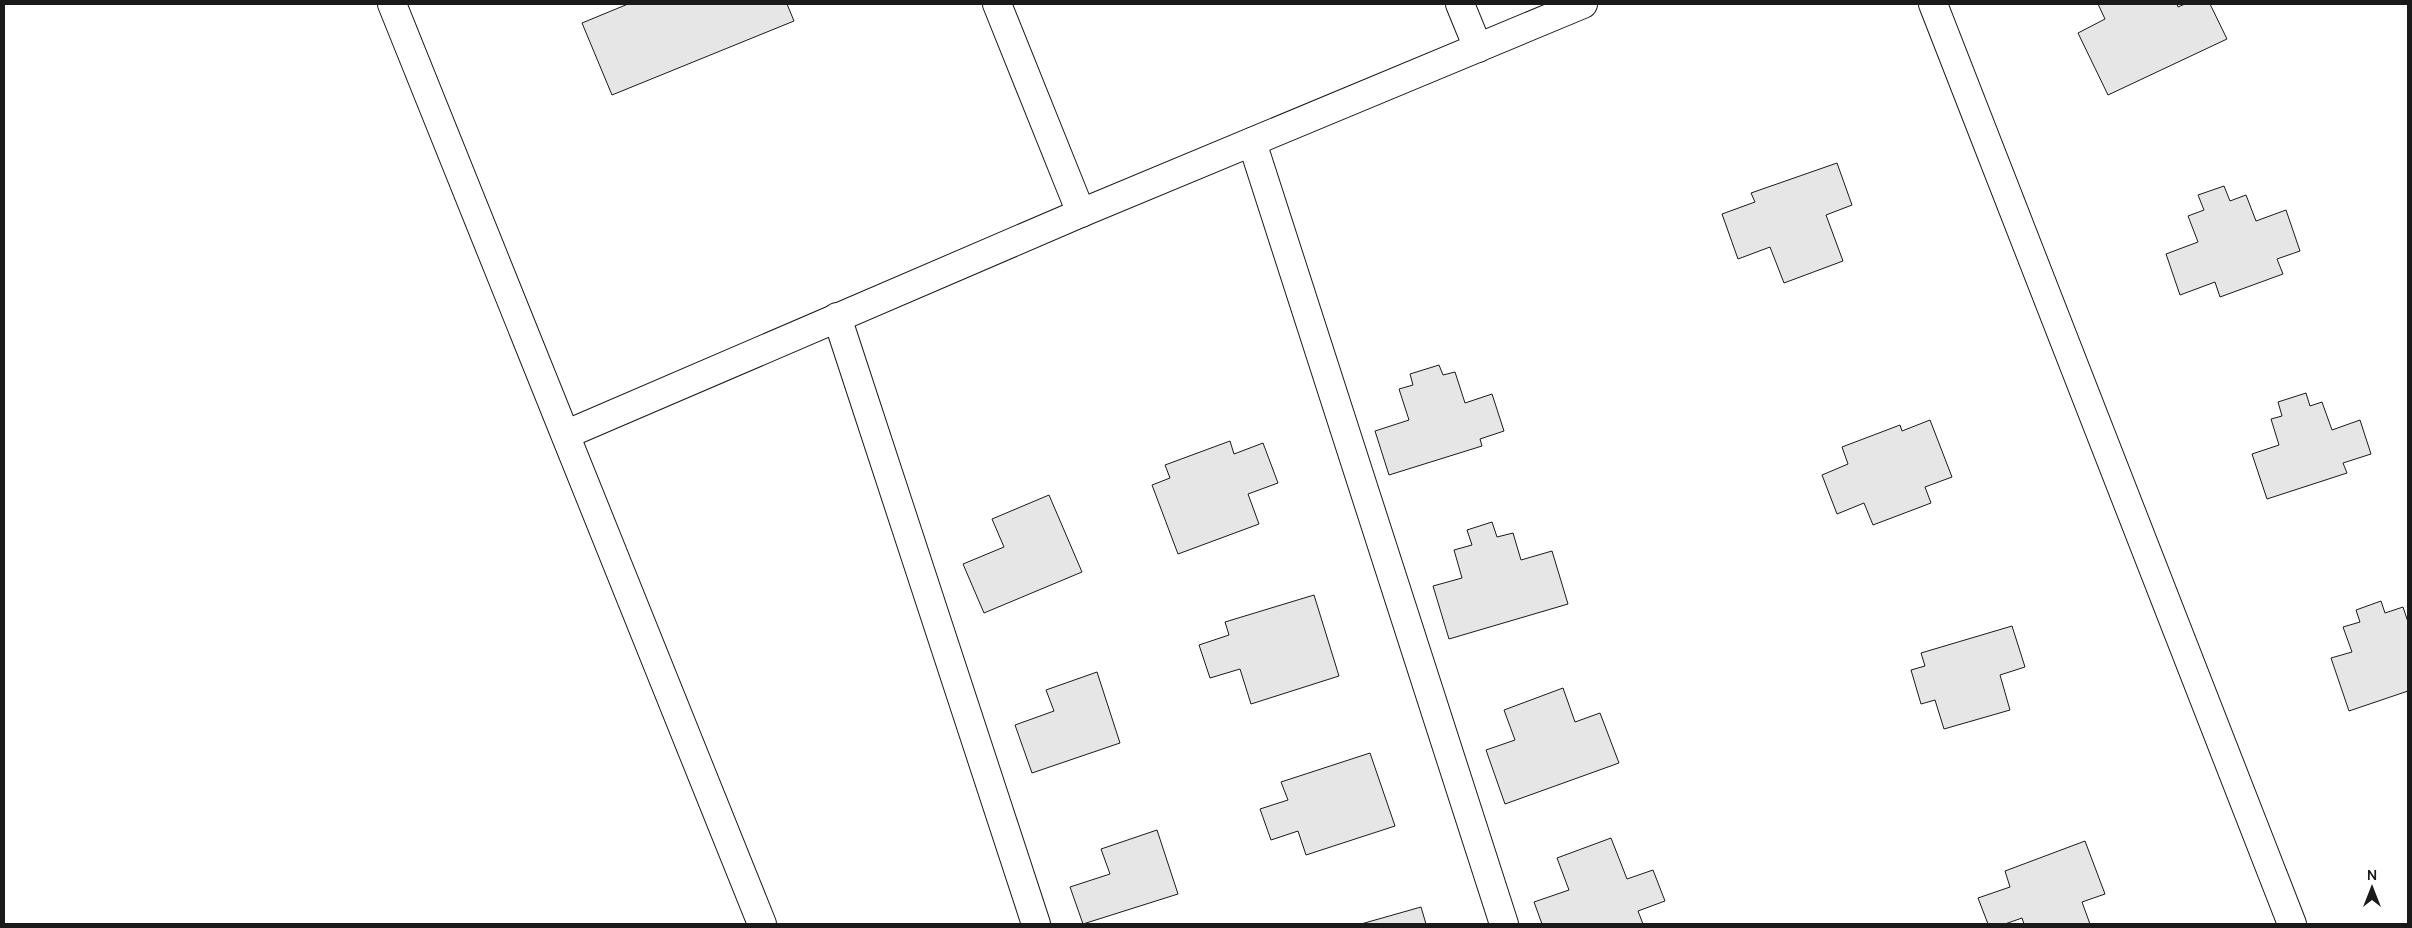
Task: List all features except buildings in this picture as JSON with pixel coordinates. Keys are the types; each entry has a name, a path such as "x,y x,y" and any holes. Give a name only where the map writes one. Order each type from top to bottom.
{"street":[{"path":"392,4 762,924"},
{"path":"997,4 1081,213"},
{"path":"1460,4 1478,48"},
{"path":"566,434 1081,213 1583,4"},
{"path":"1933,4 2292,924"},
{"path":"1252,142 1504,924"},
{"path":"837,318 1036,924"}]}
